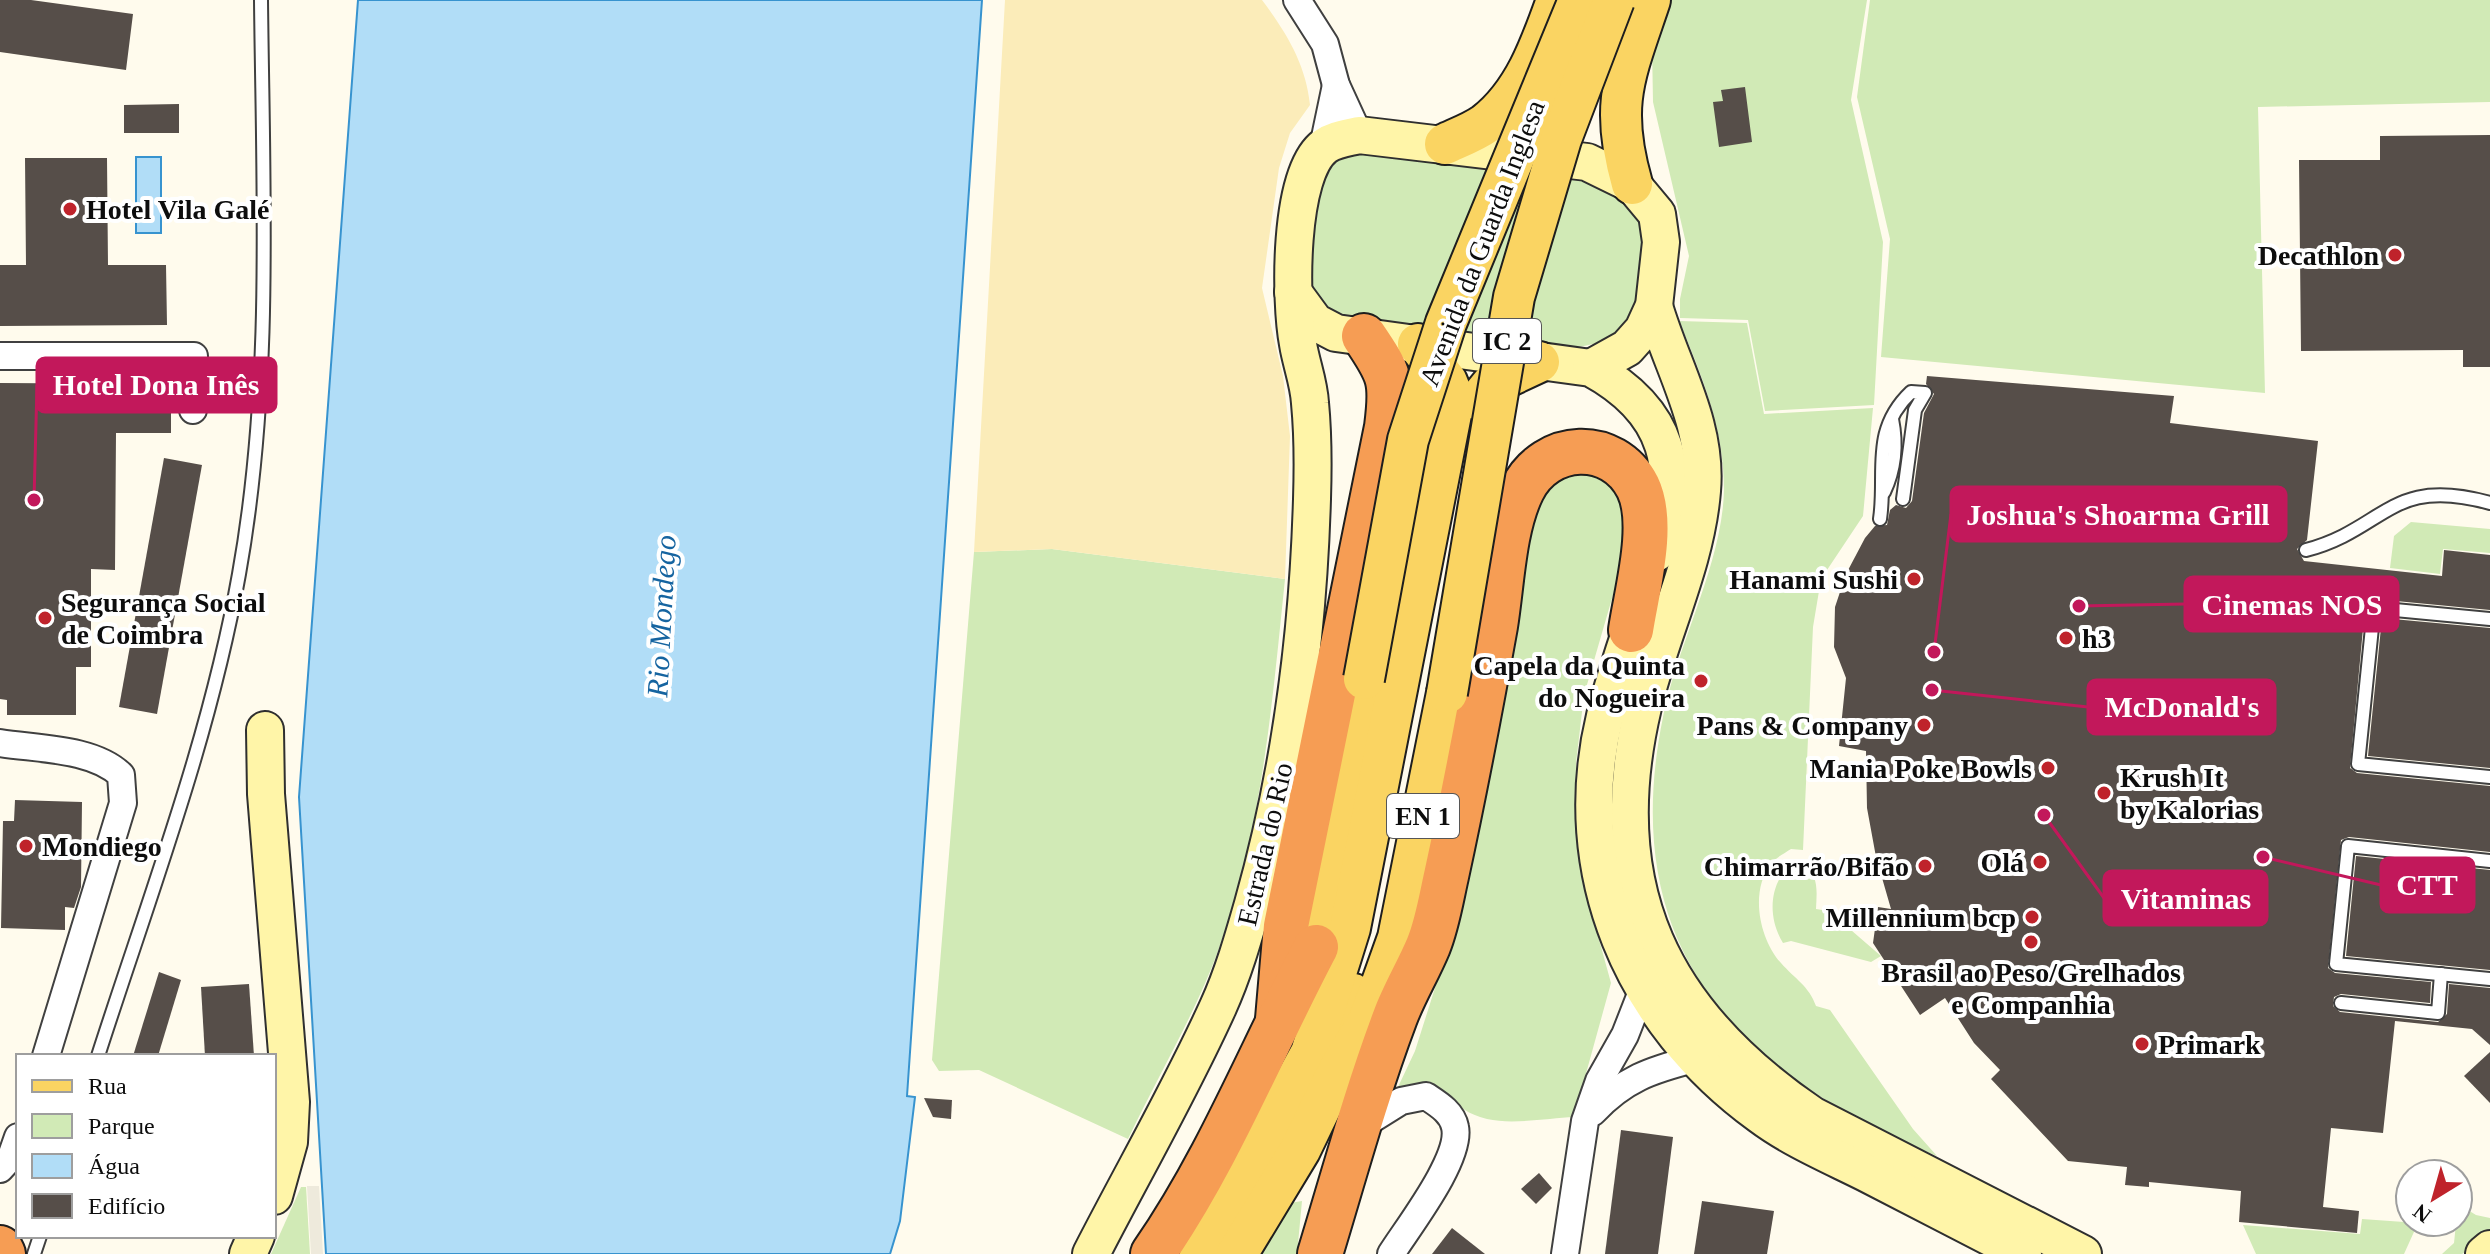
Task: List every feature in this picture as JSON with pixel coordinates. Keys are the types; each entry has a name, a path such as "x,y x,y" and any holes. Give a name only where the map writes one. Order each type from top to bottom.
{"highway":[{"path":"1153,1254 1267,1090 1278,1019 1286,926 1387,427 1392,387 1382,363 1354,335"},
{"path":"1320,1254 1395,1016 1429,943 1446,877 1512,522 1522,490 1531,477 1546,461 1562,453 1583,449 1605,456 1636,484 1644,502 1646,527 1631,630"},
{"path":"1395,1016 1398,938"},
{"path":"1278,1019 1316,947"},
{"path":"0,1248 3,1254"}],"main road":[{"path":"1445,144 1484,124 1508,100 1536,59 1557,0"},
{"name":"Avenida da Guarda Inglesa","path":"1267,1090 1316,947 1408,440 1446,323 1579,0"},
{"name":"Avenida da Guarda Inglesa","path":"1447,693 1514,297 1561,139 1614,0"},
{"path":"1632,184 1618,118 1622,87 1650,0"},
{"path":"1323,147 1337,139 1359,135 1445,144 1587,162 1632,184 1657,214 1661,242 1654,306 1643,330 1627,348 1591,368"},
{"name":"Estrada do Rio","path":"1091,1254 1218,1007 1237,959 1266,859 1287,755 1309,583 1310,400 1298,344 1293,292 1301,185 1310,163 1323,147"},
{"path":"1293,292 1315,322 1354,335 1591,368 1619,383 1652,416 1662,440 1668,473 1660,541 1605,718 1594,801 1597,850 1607,900 1622,947 1643,989 1694,1059 1761,1116 1798,1139 2023,1254"},
{"path":"1654,306 1695,418 1702,461 1697,525 1643,707 1629,802 1636,881 1656,943 1674,981 1702,1021 1728,1049 1773,1088 1812,1115 2083,1254"},
{"name":"Estrada do Rio","path":"1310,400 1316,376 1354,335"},
{"path":"1200,1254 1267,1090 1311,1053 1350,928 1448,444 1454,399 1447,382 1418,344"},
{"path":"1339,1069 1347,1016 1374,924 1472,414 1492,384 1539,362"},
{"name":"EN 1","path":"1398,938 1447,693"},
{"path":"265,730 266,794 291,1102 289,1142 276,1189"},
{"path":"1237,1254 1300,1150 1339,1069 1368,1022 1398,938"},
{"path":"2484,1254 2490,1249"}],"street":[{"path":"1297,0 1325,44 1336,85 1359,135"},
{"path":"1323,147 1336,85"},
{"path":"0,356 194,356 193,410"},
{"path":"0,743 109,763 121,775 123,803 47,1054"},
{"path":"1565,1254 1585,1121 1599,1081 1625,1035 1643,989"},
{"path":"1585,1121 1614,1089 1653,1069 1694,1059"},
{"path":"1361,1126 1401,1101 1426,1096 1445,1108 1455,1127 1453,1155 1391,1254"},
{"path":"0,1191 10,1155"}],"lane":[{"path":"99,1054 201,734 233,604 244,542 262,366 261,0"},
{"path":"1880,519 1884,492 1879,476 1882,450 1892,419 1898,404 1911,392 1925,393 1915,410 1903,499"},
{"path":"2306,550 2328,544 2381,511 2421,496 2445,494 2490,503"},
{"path":"2490,619 2374,608 2358,764 2490,777"},
{"path":"2490,861 2348,846 2336,964 2490,979"},
{"path":"2341,1003 2438,1013 2441,974"}],"green space":[{"path":"1671,0 1867,0 1851,100 1883,242 1874,405 1765,411 1748,320 1680,318 1680,299 1689,256 1653,102 1652,46"},
{"path":"1870,0 2490,0 2490,102 2258,107 2265,393 1881,357 1890,239 1857,97"},
{"path":"1352,153 1578,179 1614,192 1635,212 1644,240 1642,278 1631,317 1617,334 1578,347 1348,322 1328,315 1305,279 1316,190 1334,161"},
{"path":"1679,321 1747,323 1764,414 1873,408 1863,516 1821,579 1813,627 1803,850 1791,849 1771,864 1760,888 1760,915 1767,942 1781,963 1806,988 1816,1006 1830,1010 1913,1129 1937,1156 1865,1122 1802,1084 1749,1041 1707,991 1676,935 1658,871 1653,798 1663,717 1716,545 1724,489 1716,424"},
{"path":"1597,467 1621,485 1626,530 1615,588 1584,695 1576,763 1575,820 1584,885 1611,983 1574,1117 1497,1121 1473,1114 1429,1088 1398,1087 1415,1051 1461,906 1527,521 1539,496 1552,480 1569,471"},
{"path":"2411,522 2490,529 2490,553 2443,549 2440,574 2390,568 2394,536"},
{"path":"1052,549 1285,579 1263,767 1233,906 1198,998 1128,1139 979,1070 939,1071 932,1060 974,552"},
{"path":"1792,863 1801,863 1814,877 1816,909 1829,911 1881,956 1871,962 1791,941 1783,943 1774,922 1773,901 1779,880"},
{"path":"301,1187 306,1187 310,1254 271,1254"},
{"path":"1302,1201 1297,1254 1257,1254 1290,1203"},
{"path":"2474,1214 2490,1218 2490,1234 2462,1254 2442,1254 2454,1243 2455,1238 2474,1238"},
{"path":"2362,1219 2394,1221 2394,1238 2411,1238 2404,1254 2256,1254 2243,1225 2360,1234"}],"sand":[{"path":"1005,0 1262,0 1294,49 1310,105 1290,133 1279,168 1262,288 1283,376 1290,436 1285,579 1052,549 974,552"}],"shaded area":[{"path":"307,1186 319,1186 323,1254 311,1254"}],"water":[{"name":"Rio Mondego","path":"358,0 982,0 907,1096 915,1097 900,1221 890,1254 326,1254 299,797"},
{"path":"136,157 161,157 161,233 136,233"}],"building":[{"path":"0,0 31,0 133,14 126,70 0,52"},
{"path":"1745,87 1752,142 1719,147 1713,102 1723,101 1721,90"},
{"path":"179,104 179,133 124,133 124,105"},
{"name":"Decathlon","path":"2490,135 2490,367 2463,367 2463,350 2301,351 2299,160 2380,160 2380,136"},
{"path":"25,158 107,158 108,265 166,265 167,325 0,326 0,265 26,265"},
{"path":"1927,376 2174,396 2170,423 2318,441 2307,540 2297,549 2304,561 2442,576 2444,550 2490,555 2490,610 2375,599 2365,607 2350,768 2357,773 2490,786 2490,852 2349,837 2341,840 2328,968 2335,973 2431,982 2430,1003 2341,994 2334,997 2333,1006 2340,1012 2438,1022 2447,1014 2449,984 2490,988 2490,1045 2472,1029 2395,1021 2383,1133 2331,1128 2323,1207 2359,1211 2357,1233 2239,1222 2241,1191 2149,1182 2149,1187 2125,1185 2127,1167 2068,1161 1991,1079 2000,1070 1974,1043 1945,998 1920,1015 1873,943 1878,907 1891,909 1876,857 1867,808 1866,751 1839,746 1846,678 1834,647 1835,607 1846,574 1865,538 1875,526 1887,525 1890,510 1896,505 1906,508 1912,501 1924,413 1934,394 1926,384"},
{"path":"0,383 171,384 171,433 116,433 115,570 91,569 91,667 76,667 76,715 7,715 7,700 0,699"},
{"path":"164,458 202,465 157,714 119,707"},
{"path":"2382,618 2490,628 2490,768 2368,756"},
{"path":"15,800 82,802 81,887 74,908 65,907 65,930 1,928 3,821 14,821"},
{"path":"2356,856 2490,870 2490,970 2346,956"},
{"path":"159,972 181,980 159,1054 134,1054"},
{"path":"249,984 254,1054 205,1054 201,987"},
{"path":"2490,1052 2490,1103 2464,1076"},
{"path":"924,1098 952,1100 951,1119 933,1117"},
{"path":"1621,1130 1673,1137 1658,1254 1605,1254"},
{"path":"1539,1173 1552,1188 1536,1204 1521,1189"},
{"path":"1702,1201 1774,1211 1767,1254 1694,1254"},
{"path":"1452,1228 1485,1254 1432,1254"}],"place":[{"name":"Hotel Vila Galé","path":"70,209"},
{"name":"Decathlon","path":"2395,255"},
{"name":"Hotel Dona Inês","path":"34,500"},
{"name":"Hanami Sushi","path":"1914,579"},
{"name":"Cinemas NOS","path":"2079,606"},
{"name":"Segurança Social de Coimbra","path":"45,618"},
{"name":"h3","path":"2066,638"},
{"name":"Joshua's Shoarma Grill","path":"1934,652"},
{"name":"Capela da Quinta do Nogueira","path":"1701,681"},
{"name":"McDonald's","path":"1932,690"},
{"name":"Pans & Company","path":"1924,725"},
{"name":"Mania Poke Bowls","path":"2048,768"},
{"name":"Krush It by Kalorias","path":"2104,793"},
{"name":"Vitaminas","path":"2044,815"},
{"name":"Mondiego","path":"26,846"},
{"name":"CTT","path":"2263,857"},
{"name":"Olá","path":"2040,862"},
{"name":"Chimarrão/Bifão","path":"1925,866"},
{"name":"Millennium bcp","path":"2032,917"},
{"name":"Brasil ao Peso/Grelhados e Companhia","path":"2031,942"},
{"name":"Primark","path":"2142,1044"}]}
